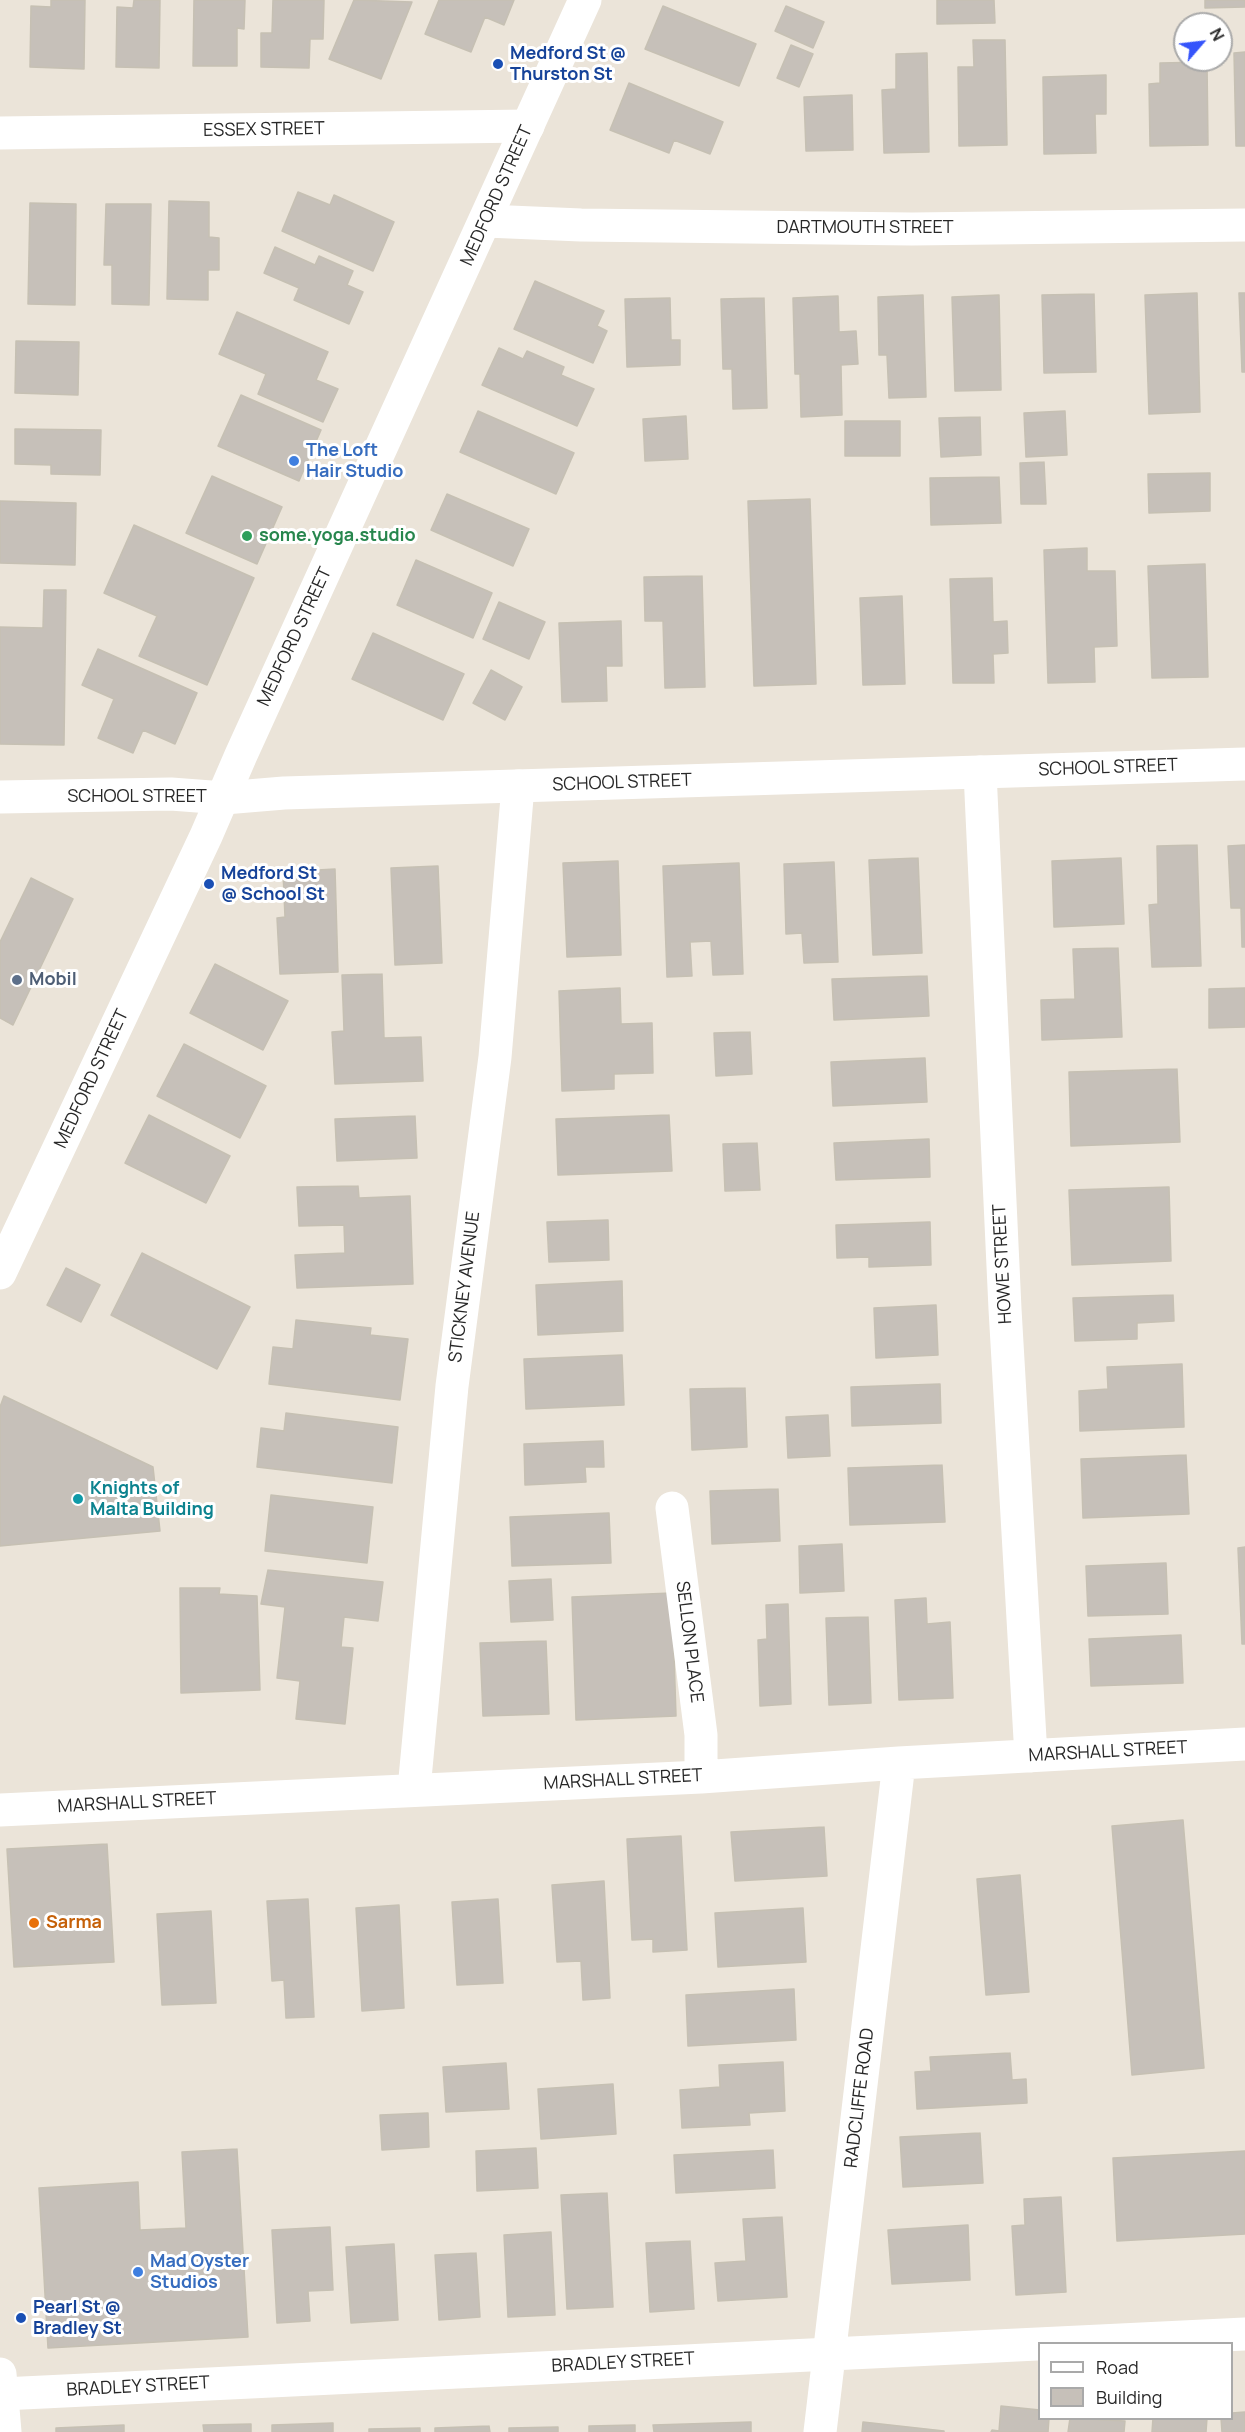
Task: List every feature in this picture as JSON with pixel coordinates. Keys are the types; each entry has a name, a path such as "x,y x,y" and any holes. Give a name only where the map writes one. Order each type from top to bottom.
{"street":[{"name":"MEDFORD STREET","path":"0,1273 224,798 241,755 585,0"},
{"name":"ESSEX STREET","path":"0,133 528,126"},
{"name":"DARTMOUTH STREET","path":"486,221 581,225 912,230 1245,225"},
{"name":"SCHOOL STREET","path":"0,797 171,794 224,798 284,793 1245,764"},
{"name":"HOWE STREET","path":"980,772 1004,1298 1031,1756"},
{"name":"STICKNEY AVENUE","path":"414,1789 452,1386 495,1057 518,786"},
{"name":"SELLON PLACE","path":"672,1508 701,1735 701,1777"},
{"name":"MARSHALL STREET","path":"0,1810 701,1777 899,1763 1245,1744"},
{"name":"RADCLIFFE ROAD","path":"820,2432 899,1763"},
{"name":"BRADLEY STREET","path":"1061,2342 1245,2334"},
{"name":"BRADLEY STREET","path":"1,2384 1038,2343"},
{"path":"1,2384 5,2432"}],"building":[{"path":"51,0 85,0 84,69 30,67 31,6 51,7"},
{"path":"134,0 160,0 159,68 116,67 117,7 133,8"},
{"path":"194,0 245,0 244,29 237,28 237,66 193,66"},
{"path":"273,0 324,0 323,39 310,39 309,68 261,67 261,33 272,33"},
{"path":"354,0 412,2 381,79 329,59"},
{"path":"439,0 514,0 504,25 485,17 471,52 425,34"},
{"path":"937,0 994,0 995,23 937,24"},
{"path":"1205,0 1245,0 1245,7 1205,8"},
{"path":"663,6 756,44 739,86 645,49"},
{"path":"786,6 824,22 813,48 775,31"},
{"path":"973,40 1005,40 1007,145 959,146 958,67 974,67"},
{"path":"791,45 813,54 799,87 777,78"},
{"path":"1245,52 1245,146 1236,146 1234,53"},
{"path":"927,53 929,152 884,153 882,90 896,89 896,54"},
{"path":"1160,63 1173,63 1173,72 1207,72 1208,145 1150,146 1149,84 1160,83"},
{"path":"1106,75 1106,114 1095,114 1096,153 1044,154 1043,77"},
{"path":"629,83 723,122 710,154 674,140 669,153 610,130"},
{"path":"852,95 853,150 806,151 804,97"},
{"path":"298,192 330,205 334,195 394,222 373,271 282,231"},
{"path":"169,201 209,202 209,237 219,238 219,270 208,270 208,300 167,299"},
{"path":"30,203 76,204 75,305 28,304"},
{"path":"106,204 151,204 149,305 112,304 112,265 104,265"},
{"path":"275,247 315,265 319,256 353,271 347,285 363,292 349,324 294,300 299,288 264,273"},
{"path":"535,281 604,311 597,326 607,331 593,363 514,329"},
{"path":"1197,293 1200,412 1149,414 1145,295"},
{"path":"1239,293 1245,293 1245,372 1242,372"},
{"path":"1094,294 1096,372 1044,373 1042,295"},
{"path":"923,295 926,397 889,398 887,355 879,355 878,297"},
{"path":"999,295 1001,390 955,391 952,297"},
{"path":"838,296 839,332 856,331 858,364 841,365 842,415 801,417 800,374 795,374 793,298"},
{"path":"670,298 671,340 680,340 680,365 627,367 625,299"},
{"path":"764,298 767,408 733,409 732,369 723,369 721,299"},
{"path":"237,312 328,352 316,380 338,389 323,422 258,394 266,374 219,354"},
{"path":"16,341 79,342 78,395 15,393"},
{"path":"499,348 523,359 527,351 564,367 561,375 594,389 577,426 482,385"},
{"path":"241,395 321,430 299,481 218,446"},
{"path":"478,411 574,453 556,494 460,452"},
{"path":"1065,411 1067,455 1026,457 1024,413"},
{"path":"686,416 688,459 645,461 643,419"},
{"path":"980,417 981,455 941,457 939,418"},
{"path":"845,421 900,421 900,456 845,456"},
{"path":"15,429 101,430 100,475 51,474 51,465 15,464"},
{"path":"1044,462 1046,504 1021,504 1020,463"},
{"path":"1210,473 1210,511 1149,513 1148,474"},
{"path":"212,476 282,507 257,564 186,533"},
{"path":"999,477 1001,523 931,525 930,478"},
{"path":"447,494 529,529 513,566 431,530"},
{"path":"810,499 816,684 754,686 748,501"},
{"path":"0,501 76,503 75,565 0,563"},
{"path":"134,525 254,578 207,685 139,656 157,616 104,593"},
{"path":"1087,548 1087,571 1115,571 1117,646 1094,647 1095,682 1048,683 1044,550"},
{"path":"416,560 492,593 473,638 397,605"},
{"path":"1205,564 1208,677 1152,678 1148,566"},
{"path":"702,576 705,687 665,688 663,621 645,621 644,577"},
{"path":"992,578 993,622 1007,621 1008,653 993,654 994,683 953,683 950,579"},
{"path":"44,590 66,590 64,745 0,744 0,627 43,628"},
{"path":"902,596 905,684 863,685 860,598"},
{"path":"499,602 545,622 529,659 483,639"},
{"path":"621,621 622,666 606,666 607,701 562,702 559,623"},
{"path":"373,633 464,674 443,720 352,679"},
{"path":"98,649 197,693 175,744 143,730 133,753 98,738 114,699 82,685"},
{"path":"491,670 522,687 505,720 473,703"},
{"path":"1197,845 1201,966 1152,967 1149,905 1158,904 1157,846"},
{"path":"1245,845 1245,947 1242,947 1241,908 1231,908 1228,846"},
{"path":"918,858 922,953 873,955 869,860"},
{"path":"1121,858 1124,924 1054,927 1052,861"},
{"path":"618,861 621,955 567,957 563,863"},
{"path":"834,862 838,962 804,963 802,933 786,934 784,864"},
{"path":"739,863 743,974 713,975 711,941 690,942 692,976 667,977 663,866"},
{"path":"438,866 442,963 395,965 391,868"},
{"path":"335,869 338,972 280,974 277,918 285,917 283,872"},
{"name":"Mobil","path":"31,878 73,899 13,1025 0,1018 0,942"},
{"path":"1118,948 1122,1037 1042,1040 1041,1000 1075,999 1073,949"},
{"path":"215,964 288,1001 263,1050 190,1013"},
{"path":"382,974 384,1038 421,1037 423,1081 335,1084 332,1032 344,1031 342,975"},
{"path":"927,976 929,1016 834,1020 832,979"},
{"path":"620,988 621,1024 652,1023 653,1073 614,1074 614,1089 562,1091 559,991"},
{"path":"1245,988 1245,1027 1209,1028 1209,989"},
{"path":"750,1032 752,1074 716,1076 714,1033"},
{"path":"184,1044 266,1086 240,1138 157,1096"},
{"path":"925,1058 927,1102 833,1106 831,1062"},
{"path":"1177,1069 1180,1142 1071,1146 1069,1072"},
{"path":"149,1115 230,1156 206,1203 125,1163"},
{"path":"669,1115 672,1171 558,1175 556,1119"},
{"path":"415,1116 417,1158 337,1161 335,1119"},
{"path":"929,1139 930,1177 836,1180 834,1143"},
{"path":"757,1143 760,1190 725,1191 723,1144"},
{"path":"358,1186 359,1198 410,1196 413,1284 297,1288 295,1255 345,1253 344,1225 299,1226 297,1187"},
{"path":"1169,1187 1171,1261 1072,1265 1069,1190"},
{"path":"608,1220 609,1260 549,1262 547,1222"},
{"path":"930,1222 931,1265 869,1267 869,1257 837,1258 836,1225"},
{"path":"142,1253 250,1307 217,1369 111,1315"},
{"path":"66,1268 100,1285 81,1322 47,1305"},
{"path":"622,1281 623,1331 538,1335 536,1285"},
{"path":"1173,1295 1174,1321 1137,1323 1137,1339 1075,1341 1073,1298"},
{"path":"936,1305 938,1355 876,1358 874,1308"},
{"path":"296,1320 371,1328 370,1335 408,1339 400,1400 269,1384 273,1347 293,1349"},
{"path":"622,1355 624,1405 526,1409 524,1359"},
{"path":"1182,1364 1184,1427 1080,1431 1079,1391 1108,1389 1107,1367"},
{"path":"940,1384 941,1423 852,1426 851,1387"},
{"path":"745,1388 747,1447 692,1450 690,1389"},
{"name":"Knights of Malta Building","path":"4,1396 153,1467 160,1531 0,1546 0,1407"},
{"path":"286,1413 398,1427 392,1483 257,1467 261,1428 284,1431"},
{"path":"828,1415 830,1456 788,1458 786,1417"},
{"path":"603,1441 604,1467 585,1467 586,1482 525,1485 524,1444"},
{"path":"1186,1455 1189,1514 1083,1518 1081,1459"},
{"path":"942,1465 945,1522 850,1525 848,1468"},
{"path":"778,1489 780,1541 712,1544 710,1491"},
{"path":"271,1495 373,1507 367,1563 265,1551"},
{"path":"609,1513 611,1563 512,1566 510,1517"},
{"path":"842,1544 844,1591 800,1593 799,1546"},
{"path":"1245,1547 1245,1644 1242,1644 1238,1548"},
{"path":"1166,1563 1168,1614 1088,1616 1086,1566"},
{"path":"268,1570 383,1582 378,1621 344,1617 341,1647 353,1648 345,1724 296,1719 300,1681 277,1678 285,1607 261,1604"},
{"path":"551,1579 553,1620 511,1622 509,1581"},
{"path":"180,1588 220,1588 219,1594 257,1596 260,1690 181,1693"},
{"path":"672,1593 676,1716 576,1720 572,1597"},
{"path":"926,1598 927,1624 950,1622 953,1698 899,1700 895,1600"},
{"path":"788,1604 791,1704 760,1706 758,1640 767,1639 766,1605"},
{"path":"868,1617 871,1703 829,1705 826,1618"},
{"path":"1181,1635 1183,1683 1091,1686 1089,1639"},
{"path":"546,1641 549,1714 483,1716 480,1643"},
{"path":"1183,1820 1204,2068 1132,2075 1112,1826"},
{"path":"824,1827 827,1876 735,1881 731,1832"},
{"path":"681,1836 687,1950 653,1952 653,1939 632,1940 627,1839"},
{"path":"107,1844 114,1962 14,1967 7,1849"},
{"path":"1020,1875 1029,1992 986,1995 977,1879"},
{"path":"604,1881 610,1998 583,2000 581,1961 557,1962 552,1885"},
{"path":"308,1899 314,2017 286,2018 284,1980 272,1981 267,1901"},
{"path":"498,1899 503,1983 457,1985 452,1902"},
{"path":"399,1905 404,2008 362,2011 356,1908"},
{"path":"803,1908 806,1962 718,1967 715,1913"},
{"path":"211,1911 216,2003 162,2005 157,1914"},
{"path":"794,1989 796,2040 688,2046 686,1995"},
{"path":"1010,2053 1012,2080 1026,2079 1027,2103 917,2109 915,2072 931,2071 930,2057"},
{"path":"783,2062 785,2111 749,2113 750,2125 682,2128 680,2090 720,2087 719,2065"},
{"path":"506,2063 509,2109 446,2112 443,2067"},
{"path":"613,2084 616,2134 541,2139 538,2089"},
{"path":"428,2113 429,2147 382,2150 380,2115"},
{"path":"980,2133 983,2183 903,2187 900,2137"},
{"path":"536,2148 538,2188 477,2191 476,2151"},
{"path":"237,2149 248,2337 48,2348 39,2188 138,2182 140,2230 186,2228 182,2152"},
{"path":"773,2150 775,2188 676,2193 674,2155"},
{"path":"1245,2151 1245,2234 1117,2241 1113,2158"},
{"path":"607,2193 613,2307 567,2309 561,2195"},
{"path":"1061,2197 1066,2292 1016,2295 1012,2226 1025,2225 1024,2199"},
{"path":"782,2217 787,2297 718,2301 715,2263 746,2261 743,2219"},
{"path":"968,2225 970,2280 892,2284 888,2230"},
{"path":"330,2227 333,2290 308,2291 310,2321 277,2323 272,2230"},
{"path":"551,2232 555,2315 508,2317 504,2235"},
{"path":"690,2241 694,2309 650,2312 646,2243"},
{"path":"394,2244 398,2320 351,2323 346,2247"},
{"path":"476,2253 480,2317 439,2320 435,2255"},
{"path":"1001,2406 1038,2410 1038,2420 1049,2420 1048,2432 991,2432 992,2430 999,2431"},
{"path":"1245,2412 1245,2432 1222,2432 1221,2420 1233,2420 1233,2413"},
{"path":"1070,2420 1125,2421 1124,2432 1068,2432"},
{"path":"1153,2420 1207,2420 1206,2432 1152,2432"},
{"path":"751,2422 751,2432 654,2432 653,2425"},
{"path":"863,2422 944,2431 944,2432 862,2432"},
{"path":"333,2423 333,2432 272,2432 272,2425"},
{"path":"251,2424 251,2432 204,2432 203,2425"},
{"path":"124,2425 124,2432 56,2432 56,2428"},
{"path":"635,2425 635,2432 589,2432 589,2426"},
{"path":"489,2426 490,2432 435,2432 435,2428"},
{"path":"558,2427 558,2432 509,2432 509,2428"},
{"path":"420,2428 420,2432 369,2432 369,2429"}],"place":[{"name":"Medford St @ Thurston St","path":"498,64"},
{"name":"The Loft Hair Studio","path":"294,461"},
{"name":"some.yoga.studio","path":"247,536"},
{"name":"Medford St @ School St","path":"209,884"},
{"name":"Mobil","path":"17,980"},
{"name":"Knights of Malta Building","path":"78,1499"},
{"name":"Sarma","path":"34,1923"},
{"name":"Mad Oyster Studios","path":"138,2272"},
{"name":"Pearl St @ Bradley St","path":"21,2318"}]}
